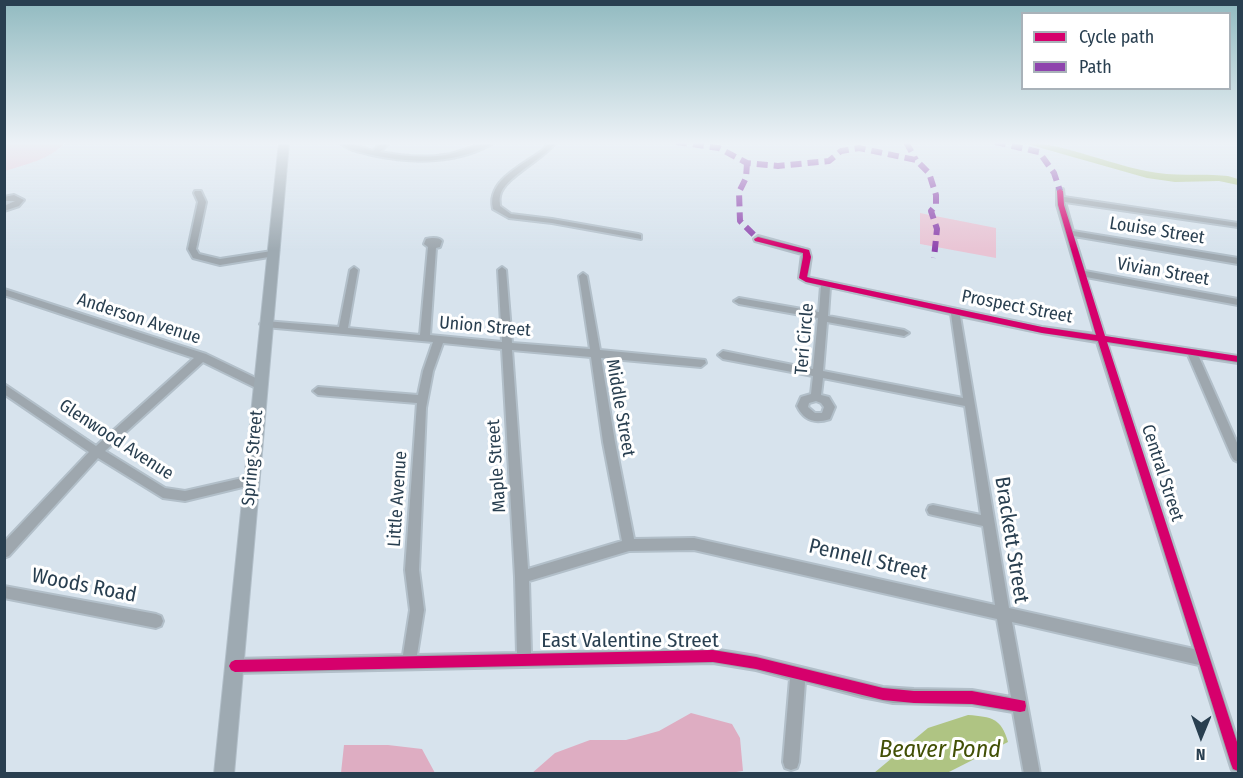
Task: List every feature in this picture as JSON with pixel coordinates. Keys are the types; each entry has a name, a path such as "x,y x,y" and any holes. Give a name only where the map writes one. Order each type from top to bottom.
{"main road":[{"name":"Spring Street","path":"224,774 280,178"}],"street":[{"path":"509,178 505,181 495,201 496,207 509,216 552,220 638,237"},
{"path":"198,193 202,202 192,249 196,256 204,260 220,262 272,254"},
{"name":"Central Street","path":"1238,226 1061,195 1060,201 1204,659 1234,736 1239,764"},
{"path":"4,199 14,197 20,200 4,209"},
{"name":"Louise Street","path":"1070,233 1239,261"},
{"name":"Prospect Street","path":"758,239 806,252 803,278 826,284 1042,330 1239,359"},
{"path":"425,338 432,246"},
{"path":"343,331 354,270"},
{"name":"Maple Street","path":"502,270 522,577 524,660"},
{"name":"Vivian Street","path":"1082,273 1239,302"},
{"name":"Middle Street","path":"583,276 594,353 629,545"},
{"name":"Teri Circle","path":"816,397 826,284"},
{"name":"Anderson Avenue","path":"4,292 201,357 260,385"},
{"path":"739,301 904,333"},
{"name":"Brackett Street","path":"955,312 988,522 1032,774"},
{"name":"Union Street","path":"265,324 701,363"},
{"name":"Little Avenue","path":"410,663 417,610 412,570 422,399 428,371 439,340"},
{"path":"1192,352 1239,457"},
{"path":"723,355 970,403"},
{"path":"4,552 76,472 201,357"},
{"name":"Glenwood Avenue","path":"4,388 163,494 185,496 251,481"},
{"path":"318,391 422,399"},
{"path":"933,510 988,522"},
{"name":"Pennell Street","path":"522,577 629,545 678,543 711,546 1204,659"},
{"name":"Woods Road","path":"4,592 156,621"},
{"name":"East Valentine Street","path":"235,666 713,656 741,659 901,697 966,697 1020,706"},
{"path":"791,762 798,673"}],"shaded area":[{"path":"920,213 996,228 996,258 920,244"},
{"path":"691,713 732,724 740,738 743,771 722,774 531,774 555,753 590,740 626,740 659,731"},
{"path":"344,745 388,745 422,749 435,773 341,773"}],"water":[{"name":"Beaver Pond","path":"968,715 989,718 999,723 1008,742 947,773 874,773 928,728"}],"waterway":[{"path":"1168,178 1199,178"},
{"path":"1222,178 1238,182"}],"marked path":[{"path":"746,178 739,192 740,221 758,239"},
{"path":"931,178 936,195 936,205 931,211 937,229 934,258"},
{"path":"1056,178 1060,191"}],"cycle path":[{"path":"1060,191 1061,205 1089,301 1238,764"},
{"path":"758,239 806,252 803,278 809,280 1042,330 1238,359"},
{"path":"235,666 713,656 756,663 893,696 972,698 1020,706"}]}
